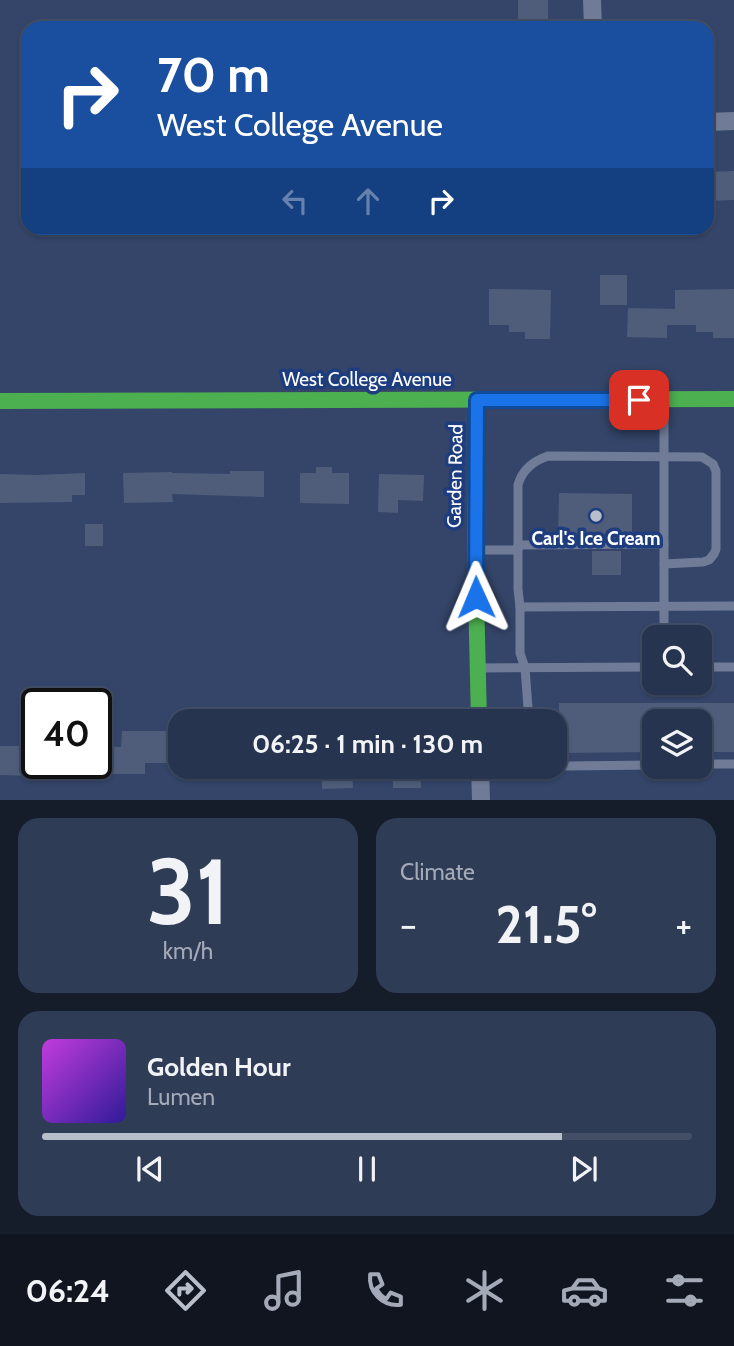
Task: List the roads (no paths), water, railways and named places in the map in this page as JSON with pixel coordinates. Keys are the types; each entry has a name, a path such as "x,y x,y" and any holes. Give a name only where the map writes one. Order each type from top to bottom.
{"main road":[{"name":"West College Avenue","path":"0,401 734,399"},
{"name":"Garden Road","path":"477,400 475,550 479,709"}],"street":[{"path":"592,0 593,21"},
{"path":"714,122 734,121"},
{"path":"480,779 481,800"}],"lane":[{"path":"664,400 664,625"},
{"path":"528,709 525,668 520,653 520,477 536,460 548,456 702,457 713,464 716,471 716,549 709,559 703,562 664,564"},
{"path":"475,550 664,544"},
{"path":"520,607 734,606"},
{"path":"478,668 642,667"},
{"path":"712,667 734,667"},
{"path":"712,764 734,764"},
{"path":"567,766 642,765"}],"place":[{"name":"Carl's Ice Cream","path":"596,516"}]}
